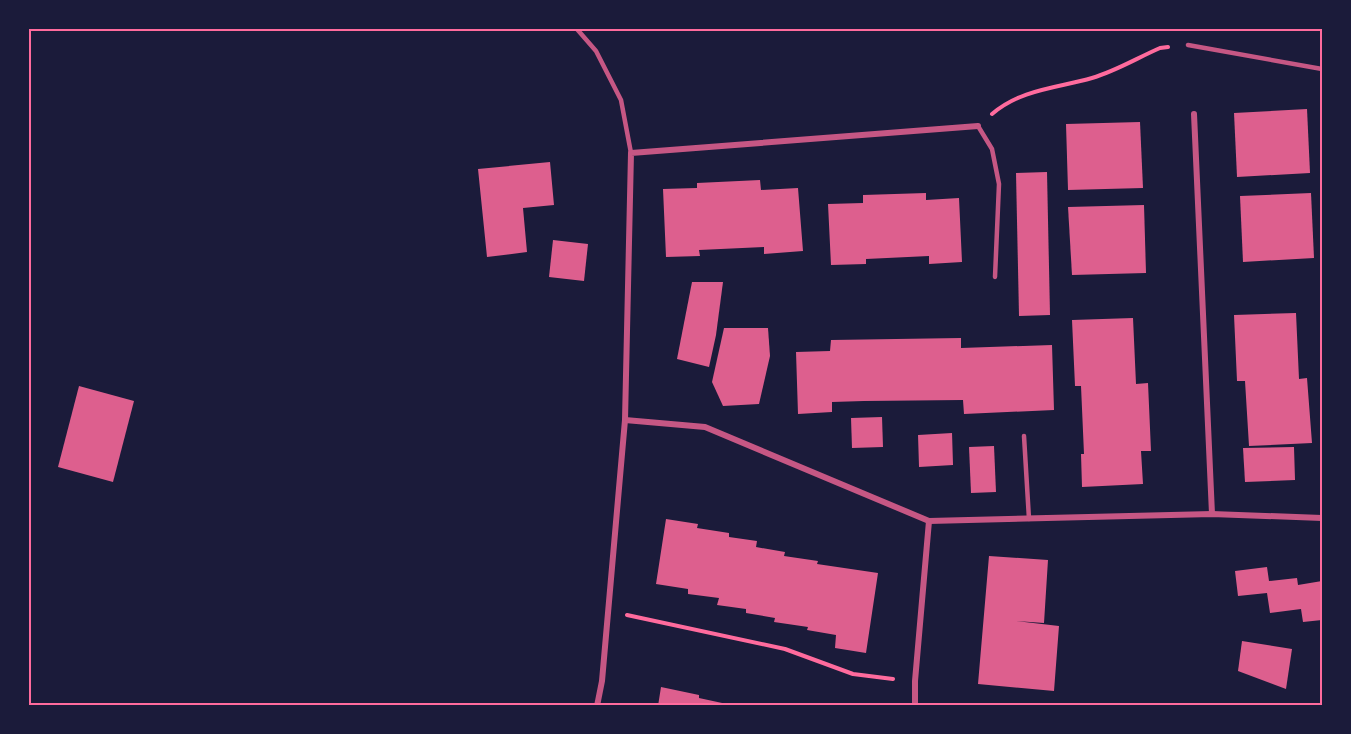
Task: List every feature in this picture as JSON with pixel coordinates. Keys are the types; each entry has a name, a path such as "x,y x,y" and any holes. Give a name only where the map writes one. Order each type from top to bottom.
{"street":[{"path":"1194,114 1212,514"},
{"path":"597,705 602,681 625,420 632,153 978,126"},
{"path":"625,420 705,427 930,521 1212,514 1323,518"},
{"path":"915,705 915,681 930,521"}],"lane":[{"path":"576,28 596,51 621,100 632,153"},
{"path":"1188,45 1323,69"},
{"path":"978,126 992,149 999,184 995,277"},
{"path":"1024,436 1029,519"}],"path":[{"path":"978,126 1001,105 1027,93 1091,78 1160,48 1188,45"},
{"path":"608,611 785,649 853,674 915,681"}],"building":[{"path":"1307,109 1310,173 1237,177 1234,113"},
{"path":"1140,122 1143,188 1068,190 1066,124"},
{"path":"550,162 554,205 523,208 527,252 487,257 478,169"},
{"path":"1047,172 1050,315 1019,316 1016,173"},
{"path":"760,180 761,190 798,188 803,251 764,254 764,247 699,250 700,256 666,257 663,189 697,188 697,183"},
{"path":"926,193 926,200 959,198 962,262 929,264 929,256 866,259 866,264 831,265 828,204 863,203 863,195"},
{"path":"1311,193 1314,258 1243,262 1240,196"},
{"path":"1144,205 1146,273 1072,275 1068,207"},
{"path":"553,240 588,244 584,281 549,277"},
{"path":"692,282 723,282 709,367 677,359"},
{"path":"1296,313 1299,379 1307,378 1312,443 1249,446 1245,381 1237,381 1234,315"},
{"path":"1133,318 1136,384 1148,383 1151,451 1141,451 1143,484 1082,487 1081,454 1084,454 1081,386 1075,386 1072,320"},
{"path":"724,328 768,328 770,356 759,404 723,406 712,382"},
{"path":"961,338 961,348 1052,345 1054,410 964,414 963,400 864,401 832,402 832,412 798,414 796,352 830,351 831,340"},
{"path":"79,386 134,401 113,482 58,467"},
{"path":"882,417 883,447 852,448 851,418"},
{"path":"952,433 953,465 919,467 918,435"},
{"path":"994,446 996,492 971,493 969,447"},
{"path":"1294,447 1295,480 1245,482 1243,448"},
{"path":"666,519 698,524 697,528 729,533 729,537 757,541 756,547 785,552 784,556 818,561 817,564 878,573 866,653 835,648 836,635 807,630 808,627 774,622 775,618 746,613 746,609 717,605 719,598 688,594 688,589 656,584"},
{"path":"989,556 1048,560 1044,623 1015,621 1059,626 1054,691 978,684"},
{"path":"1267,567 1269,581 1297,578 1298,585 1322,581 1322,620 1303,622 1301,609 1270,613 1267,593 1238,596 1235,571"},
{"path":"1242,641 1292,649 1286,689 1238,671"},
{"path":"661,687 699,695 699,698 736,706 658,706"}]}
